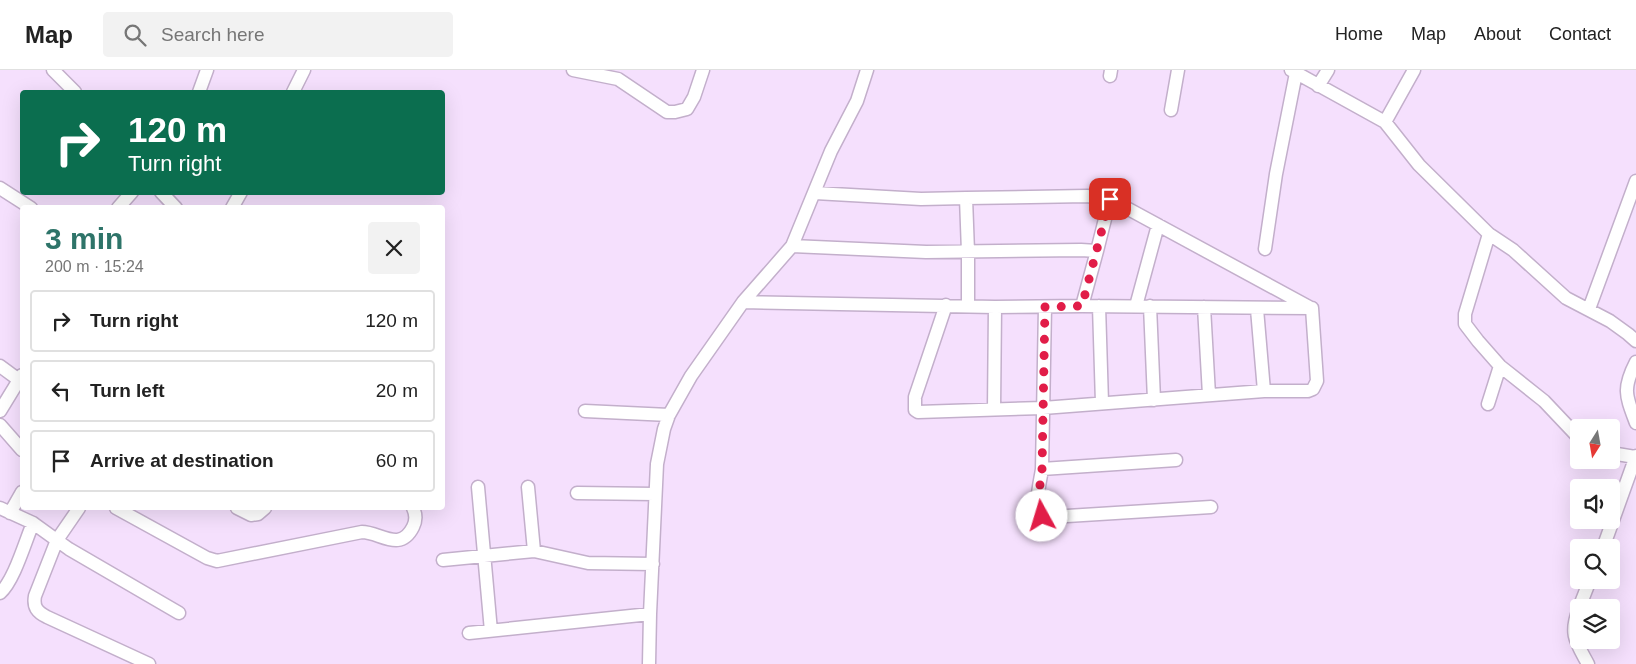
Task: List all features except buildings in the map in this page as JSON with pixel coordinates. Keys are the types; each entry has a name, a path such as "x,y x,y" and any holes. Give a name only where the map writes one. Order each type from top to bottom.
{"street":[{"path":"53,70 73,90"},
{"path":"200,90 207,70"},
{"path":"294,90 304,70"},
{"path":"573,70 622,74 667,112 687,109 694,97 703,70"},
{"path":"649,664 655,494 660,445 669,415 691,376 743,302 792,246 831,151 857,101 867,70"},
{"path":"1171,110 1178,70"},
{"path":"1318,86 1328,70"},
{"path":"1385,122 1414,70"},
{"path":"1265,249 1293,71 1385,122 1419,165 1489,234 1513,250 1566,298 1589,309 1636,341"},
{"path":"1589,309 1636,181"},
{"path":"0,188 26,205"},
{"path":"814,193 921,199 1087,196 1110,199 1312,308"},
{"path":"121,205 129,195"},
{"path":"164,195 173,205"},
{"path":"966,198 968,306"},
{"path":"1082,306 1110,199"},
{"path":"1136,306 1158,225"},
{"path":"1489,234 1465,314 1466,324 1500,366 1544,402 1570,429"},
{"path":"792,246 926,252 1081,250 1097,252"},
{"path":"743,302 995,307 1312,308"},
{"path":"946,305 915,397 915,410 918,412 1043,408 1209,395 1312,390 1317,384 1312,308"},
{"path":"1099,306 1102,403"},
{"path":"1150,306 1154,400"},
{"path":"994,409 995,307"},
{"path":"1045,307 1042,469 1038,501 1039,513 1042,516 1051,516 1211,507"},
{"path":"1204,307 1209,395"},
{"path":"1257,309 1264,392"},
{"path":"1636,362 1628,378 1626,390 1628,402 1636,423"},
{"path":"0,366 20,377"},
{"path":"1488,404 1500,366"},
{"path":"0,411 20,380"},
{"path":"586,410 669,415"},
{"path":"0,425 20,448"},
{"path":"1606,539 1636,456 1620,455"},
{"path":"1042,469 1176,460"},
{"path":"478,487 491,631"},
{"path":"528,487 534,551"},
{"path":"577,493 655,494"},
{"path":"20,494 5,510 33,524 69,549 179,613"},
{"path":"78,510 57,540 35,596 34,603 36,608 47,617 149,664"},
{"path":"120,510 207,558 216,561 362,532 374,533 389,540 401,539 410,532 414,524 416,513 414,510"},
{"path":"242,510 251,515 258,514 263,510"},
{"path":"0,593 6,589 33,524"},
{"path":"443,560 534,551 588,563 653,564"},
{"path":"469,633 650,614"},
{"path":"1580,649 1588,664"}],"route":[{"path":"1042,516 1039,513 1038,501 1042,469 1045,307 1082,306 1110,199"}]}
